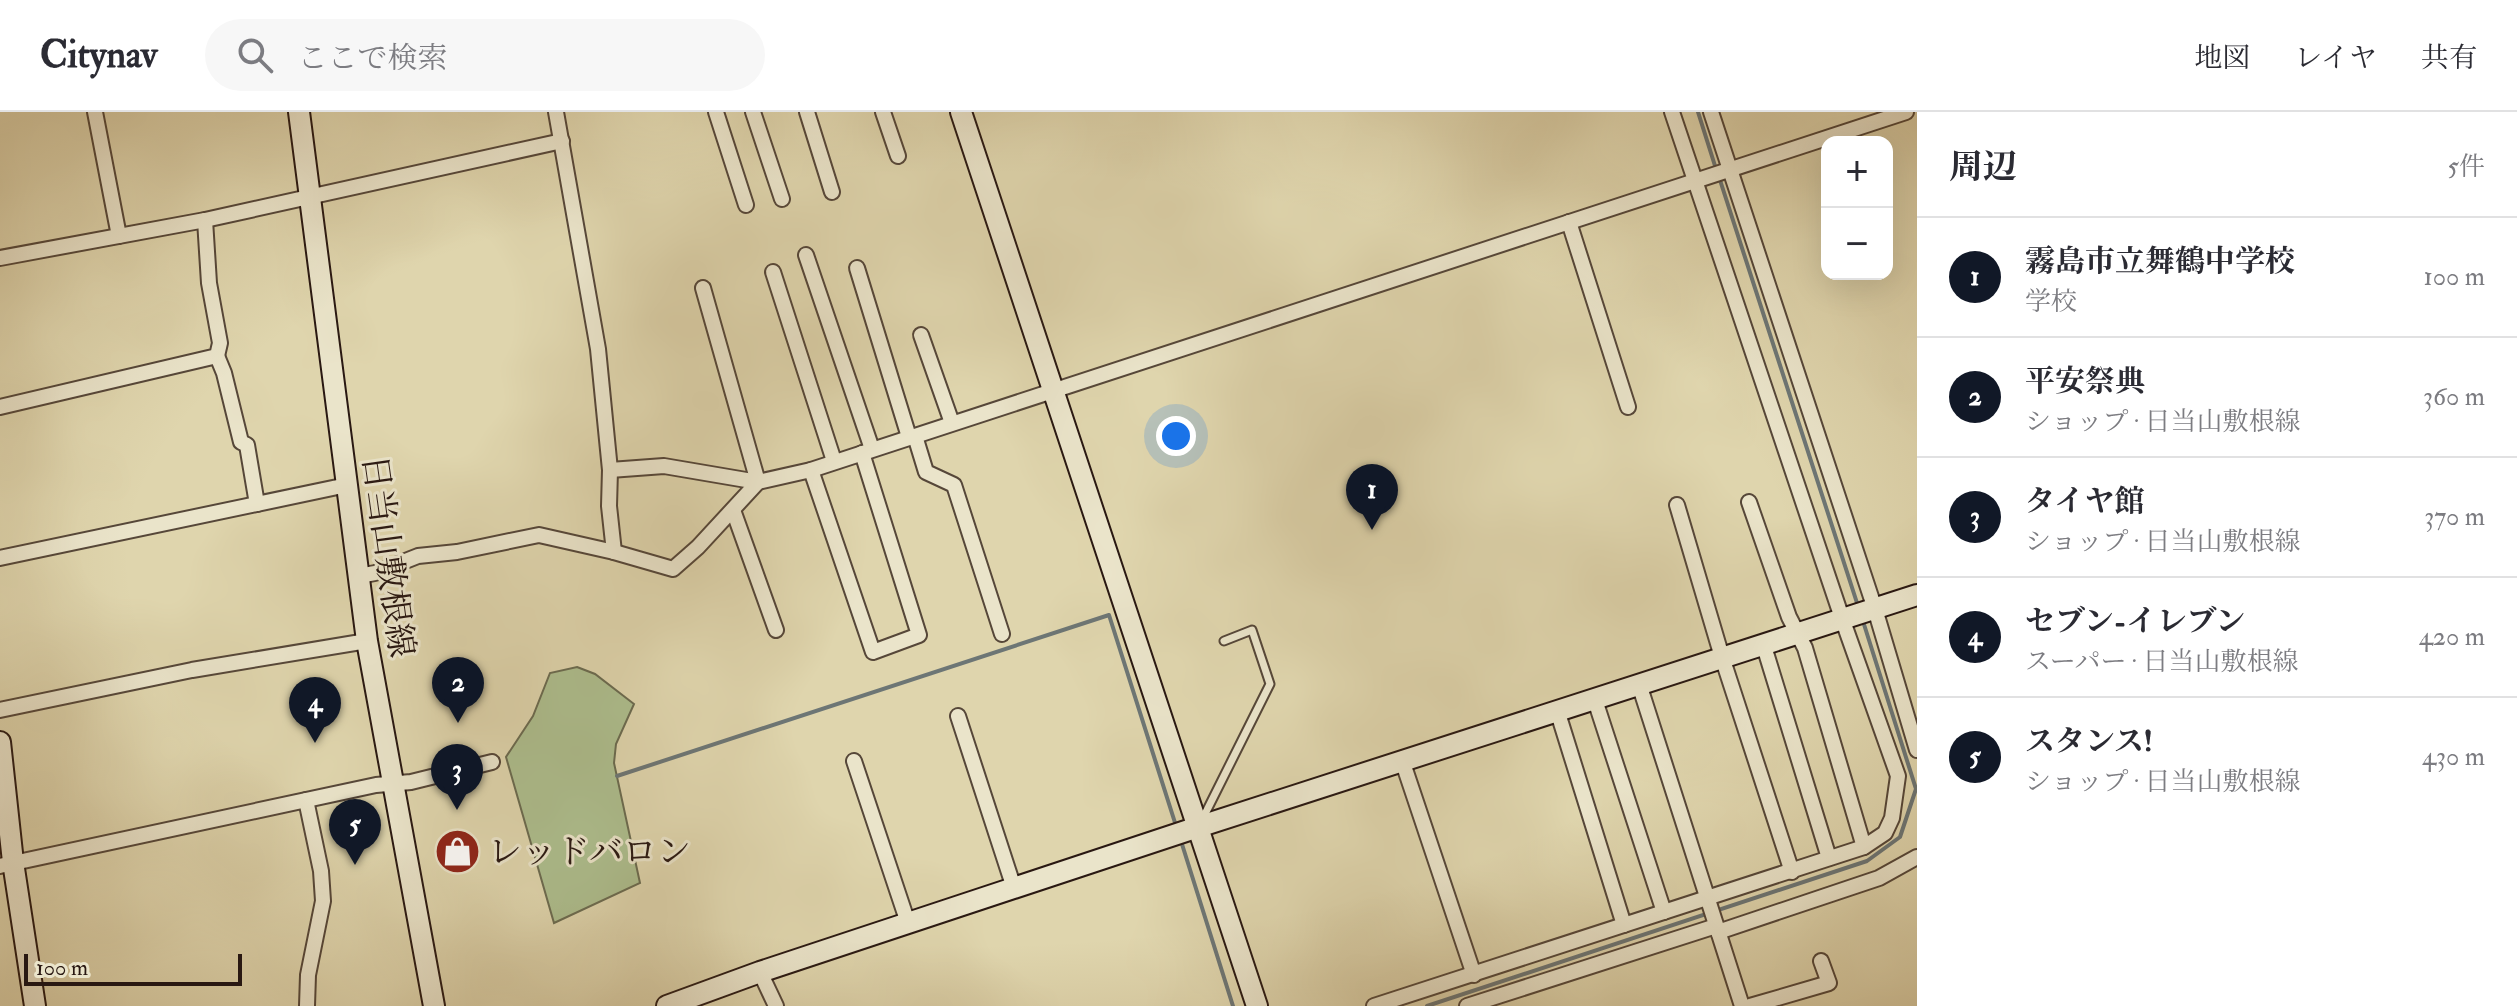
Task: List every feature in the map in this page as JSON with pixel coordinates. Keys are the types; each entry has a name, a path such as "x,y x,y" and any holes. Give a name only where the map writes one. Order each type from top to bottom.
{"street":[{"path":"95,112 119,236"},
{"name":"日当山敷根線","path":"301,112 367,641 434,1006"},
{"path":"556,112 598,349 610,470 609,506 614,552"},
{"path":"716,112 746,205"},
{"path":"753,112 782,199"},
{"path":"807,112 832,192"},
{"path":"883,112 898,156"},
{"path":"961,112 1257,1006"},
{"path":"1374,1006 1864,847 1885,833 1892,818 1898,776 1672,112"},
{"path":"1711,112 1917,750"},
{"path":"610,470 664,466 758,482 811,470 1906,112"},
{"path":"0,258 205,220 562,141"},
{"path":"205,220 209,283 220,343 217,356 241,442 247,445 257,504"},
{"path":"1569,222 1628,407"},
{"path":"806,255 867,451 919,635 873,652 811,470"},
{"path":"857,268 926,472 954,485 1002,634"},
{"path":"773,272 834,461"},
{"path":"703,288 758,482"},
{"path":"921,335 952,423"},
{"path":"0,407 217,356"},
{"path":"359,576 418,556 457,552 539,535 673,569 698,547 758,482"},
{"path":"0,558 347,485"},
{"path":"1749,502 1789,617 1798,632 1864,847"},
{"path":"1677,505 1722,657 1792,872"},
{"path":"733,510 776,630"},
{"path":"667,1006 760,972 1198,827 1917,595"},
{"path":"0,710 192,670 367,641"},
{"path":"1763,643 1829,858"},
{"path":"1639,684 1742,1006"},
{"path":"1594,697 1664,912"},
{"path":"1557,710 1624,925"},
{"path":"958,716 1014,888"},
{"path":"0,742 6,864 35,1006"},
{"path":"854,761 908,923"},
{"path":"6,864 492,762"},
{"path":"1403,763 1474,975"},
{"path":"306,800 321,871 323,901 308,975 307,1006"},
{"path":"1467,1006 1716,926 1879,878 1917,857"},
{"path":"1750,1006 1829,983 1821,961"},
{"path":"760,972 776,1006"}],"lane":[{"path":"1198,827 1270,684 1252,630 1224,641"}],"green space":[{"path":"577,667 595,674 634,704 616,744 614,763 640,883 554,923 506,757 533,716 550,673"}],"waterway":[{"path":"1698,112 1716,169"},
{"path":"1719,177 1858,606"},
{"path":"617,776 1109,615 1177,829"},
{"path":"1427,1006 1867,861 1900,837 1916,789 1862,618"},
{"path":"1181,841 1233,1006"}],"place":[{"name":"霧島市立舞鶴中学校","path":"1372,530"},
{"name":"平安祭典","path":"458,723"},
{"name":"セブン-イレブン","path":"315,743"},
{"name":"タイヤ館","path":"457,810"},
{"name":"レッドバロン","path":"457,851"},
{"name":"スタンス!","path":"355,865"}]}
